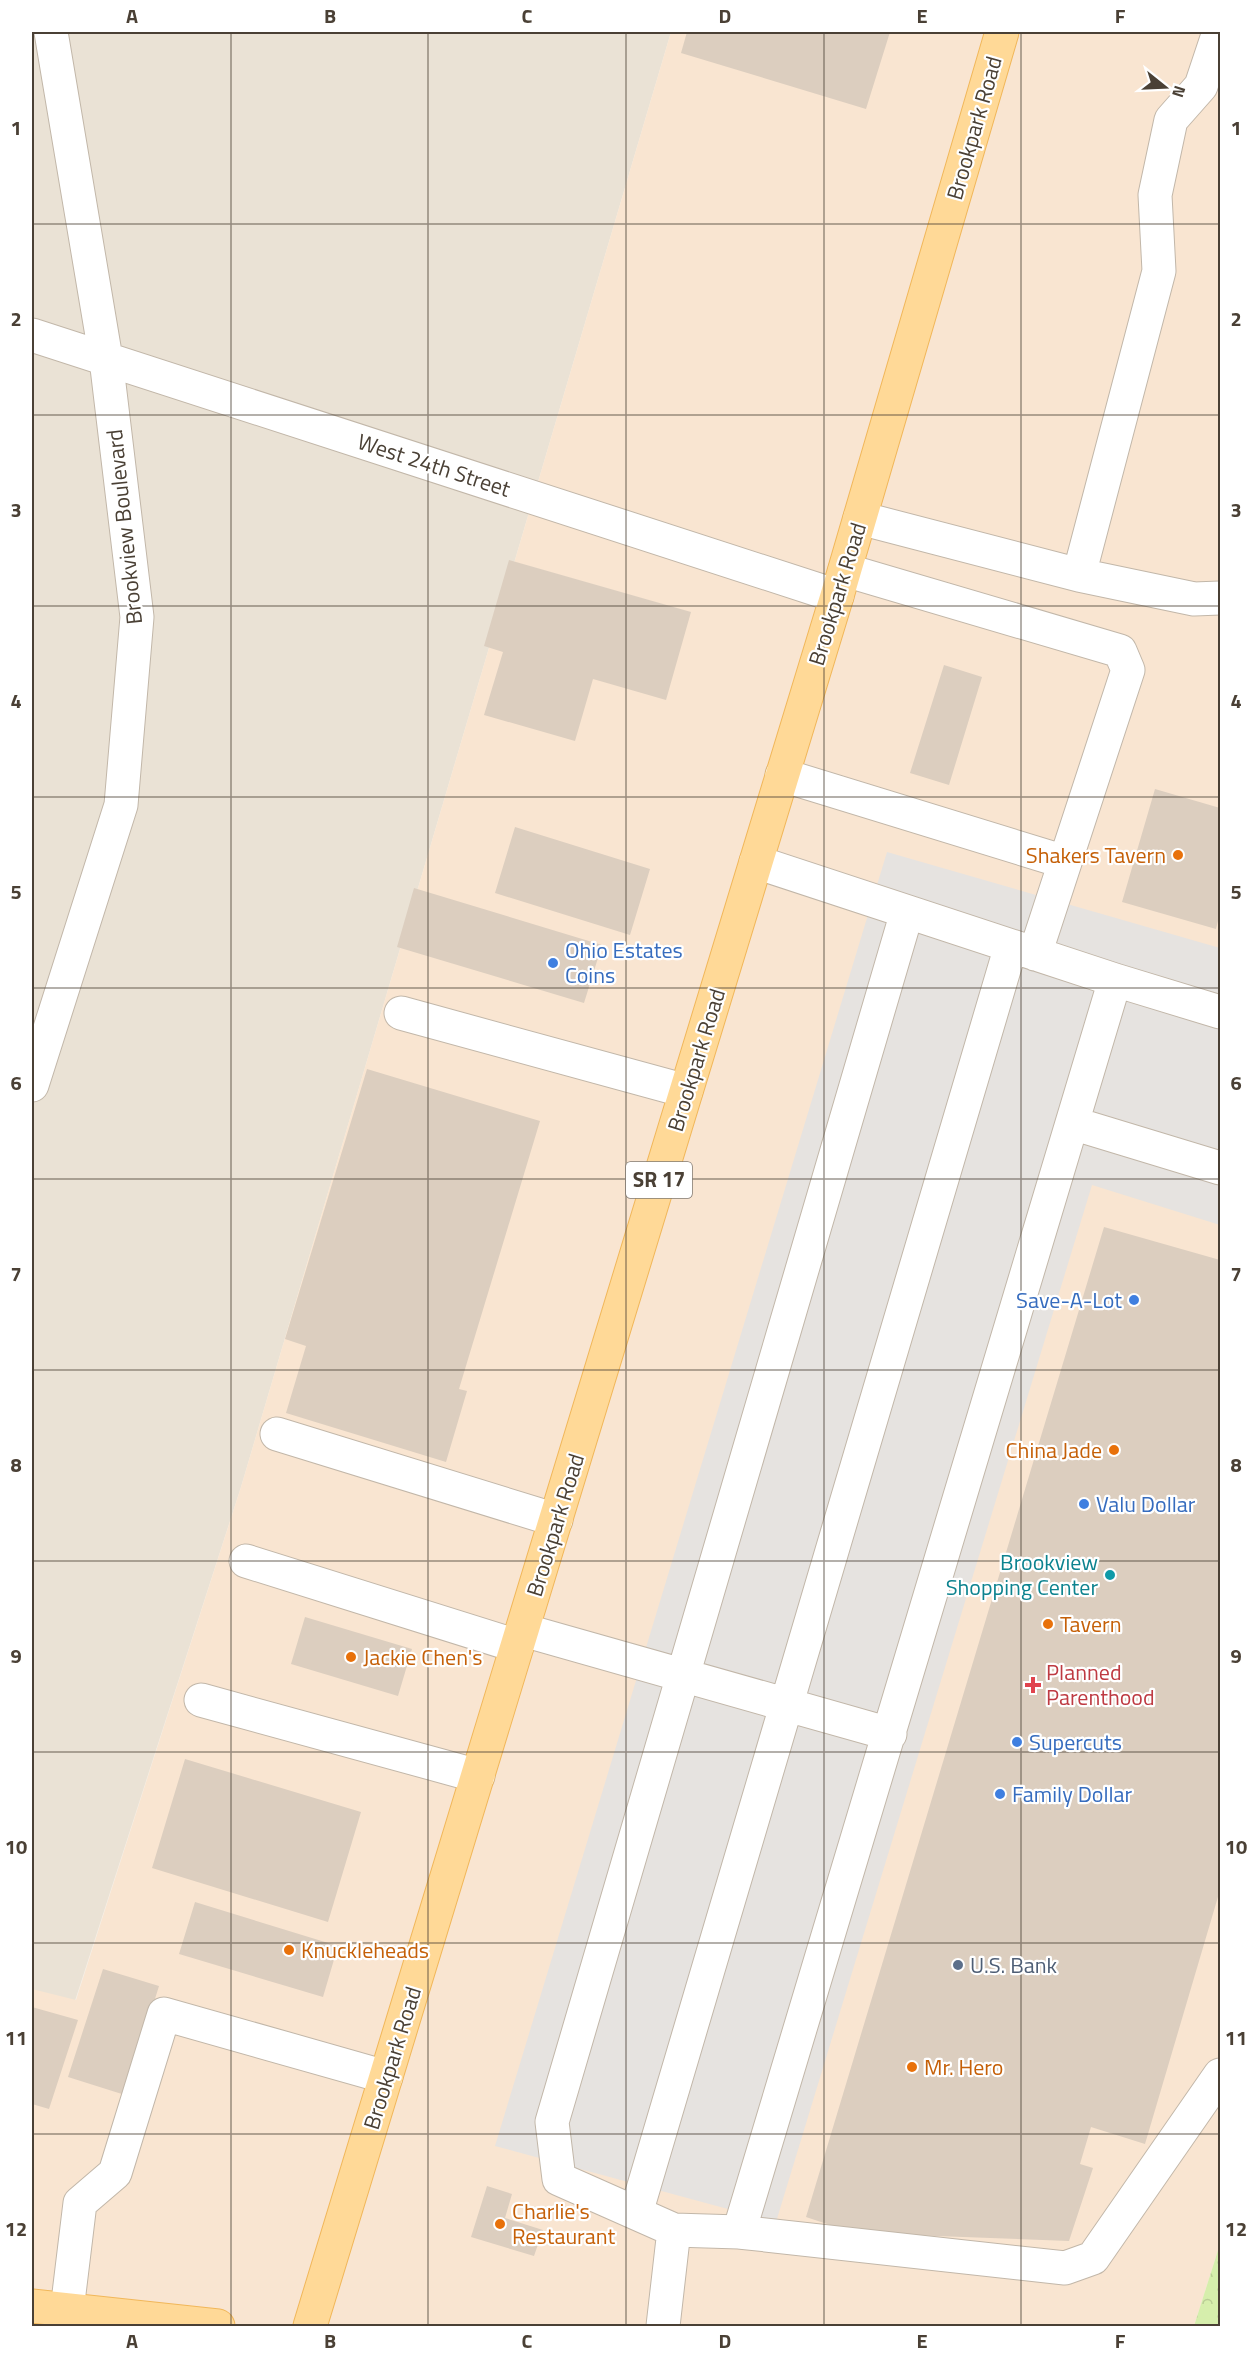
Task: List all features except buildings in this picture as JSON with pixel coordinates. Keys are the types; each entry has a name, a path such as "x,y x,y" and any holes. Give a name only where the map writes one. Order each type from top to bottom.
{"main road":[{"name":"Brookpark Road","path":"310,2326 841,583 1002,32"},
{"path":"32,2307 218,2326"}],"street":[{"name":"Brookview Boulevard","path":"32,1085 121,805 137,617 106,359 51,32"},
{"path":"1064,572 1159,270 1155,195 1171,120 1201,86 1219,32"},
{"name":"West 24th Street","path":"32,335 841,583 1120,651 1128,670 1065,862"},
{"path":"860,518 1064,572 1194,599 1221,598"},
{"path":"636,2213 786,1704 1023,950 1065,862 782,775"},
{"path":"756,862 1115,980 1221,1012"},
{"path":"907,912 552,2122 559,2179 674,2230 739,2232 1065,2268 1093,2258 1221,2075"},
{"path":"739,2232 1115,980"},
{"path":"401,1013 686,1091"},
{"path":"1072,1123 1221,1168"},
{"path":"277,1434 556,1520"},
{"path":"246,1561 520,1638 683,1675 890,1734"},
{"path":"201,1700 478,1776"},
{"path":"67,2310 80,2203 115,2174 164,2014 386,2077"},
{"path":"663,2326 674,2230"}],"shaded area":[{"path":"32,32 671,32 241,1487 73,2007 32,1995"},
{"path":"671,32 1220,32 1220,2244 1194,2326 32,2326 32,1989 76,2000 241,1487"},
{"path":"887,852 1220,948 1220,1225 1092,1185 776,2222 495,2146"}],"green space":[{"path":"1220,2244 1220,2326 1194,2326"}],"place":[{"name":"Shakers Tavern","path":"1178,855"},
{"name":"Ohio Estates Coins","path":"553,963"},
{"name":"Save-A-Lot","path":"1134,1300"},
{"name":"China Jade","path":"1114,1450"},
{"name":"Valu Dollar","path":"1084,1504"},
{"name":"Brookview Shopping Center","path":"1110,1575"},
{"name":"Tavern","path":"1048,1624"},
{"name":"Jackie Chen's","path":"351,1657"},
{"name":"Planned Parenthood","path":"1033,1685"},
{"name":"Supercuts","path":"1017,1742"},
{"name":"Family Dollar","path":"1000,1794"},
{"name":"Knuckleheads","path":"289,1950"},
{"name":"U.S. Bank","path":"958,1965"},
{"name":"Mr. Hero","path":"912,2067"},
{"name":"Charlie's Restaurant","path":"500,2224"}]}
